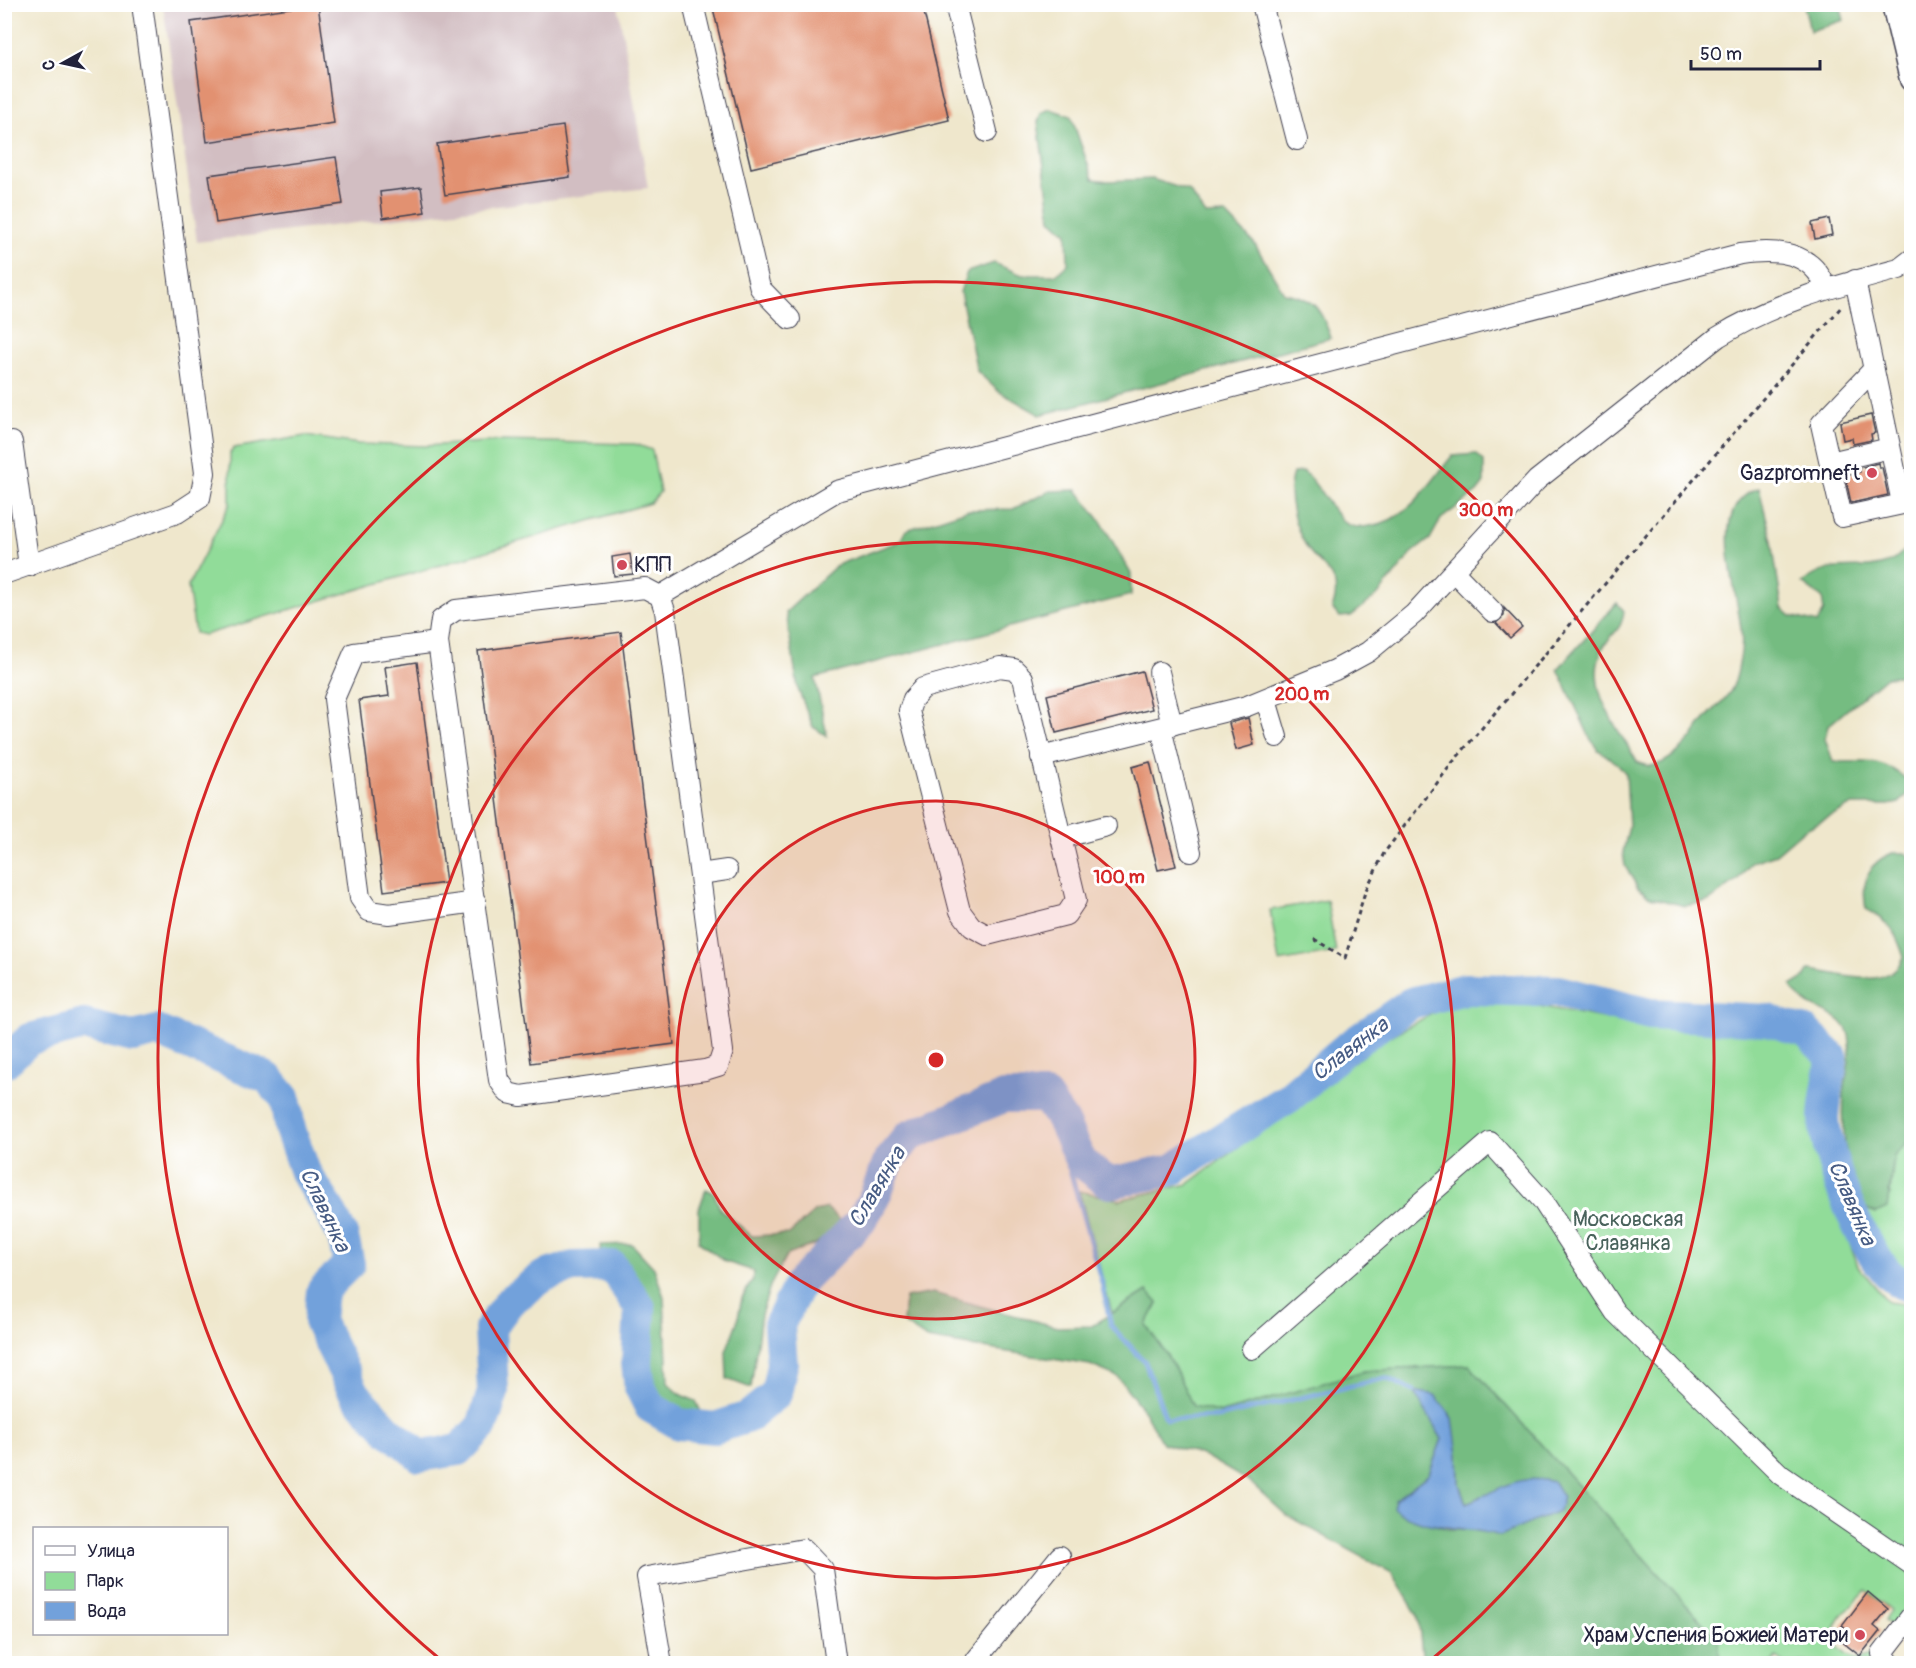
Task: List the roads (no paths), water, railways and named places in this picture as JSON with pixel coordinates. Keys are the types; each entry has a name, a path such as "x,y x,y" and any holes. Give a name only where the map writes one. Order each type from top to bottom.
{"main road":[{"path":"1894,4 1911,79"}],"lane":[{"path":"4,574 177,513 200,498 205,473 142,4"},
{"path":"693,4 760,288 790,318"},
{"path":"955,4 987,132"},
{"path":"1262,4 1297,140"},
{"path":"660,596 837,491 1740,254 1766,250 1788,253 1804,261 1821,274 1826,288"},
{"path":"1041,757 1266,700 1335,670 1368,651 1414,615 1537,480 1718,337 1751,316 1826,288 1907,266"},
{"path":"1855,280 1890,448 1907,502 1842,517 1821,424 1872,370"},
{"path":"12,442 29,566"},
{"path":"1830,462 1890,448"},
{"path":"1454,572 1493,612"},
{"path":"645,588 660,596 665,612 723,1051 718,1066 705,1071 520,1096 508,1093 499,1080 438,642 441,620 456,610 645,588"},
{"path":"438,642 354,653 334,699 360,898 369,910 388,914 476,902"},
{"path":"1000,667 1014,669 1023,678 1061,838 1076,900 1065,915 987,935 972,927 960,911 909,711 913,699 923,688 1000,667"},
{"path":"1159,672 1166,726 1191,852"},
{"path":"1266,700 1277,737"},
{"path":"1061,838 1106,826"},
{"path":"700,874 727,870"},
{"path":"1252,1348 1490,1142 1542,1200 1615,1312 1780,1475 1911,1565"},
{"path":"662,1664 647,1577 804,1549 823,1569 836,1664"},
{"path":"980,1664 976,1660 1060,1556"},
{"path":"1892,1664 1882,1654 1911,1615"}],"water":[{"path":"1414,1391 1435,1395 1453,1418 1459,1484 1466,1503 1508,1484 1529,1479 1541,1480 1554,1482 1563,1497 1559,1511 1500,1536 1417,1521 1393,1508 1395,1500 1429,1474 1442,1439"}],"waterway":[{"name":"Славянка","path":"4,1063 30,1039 84,1025 133,1037 157,1031 268,1078 285,1099 290,1129 305,1172 329,1209 343,1237 349,1264 322,1291 319,1321 355,1394 388,1430 420,1456 459,1450 482,1426 493,1392 490,1328 510,1301 544,1276 573,1267 612,1266 640,1308 637,1364 640,1387 650,1407 679,1424 715,1428 748,1417 776,1394 782,1365 779,1325 800,1283 861,1221 875,1196 889,1160 909,1136 1004,1097 1046,1097 1063,1122 1081,1162 1109,1183 1172,1170 1288,1098 1345,1049 1411,1003 1465,989 1558,991 1650,1014 1768,1020 1806,1032 1832,1057 1824,1117 1826,1134 1841,1186 1853,1215 1866,1242 1881,1265 1896,1280 1912,1286"},
{"path":"1076,1151 1070,1170 1102,1283 1111,1326 1145,1362 1166,1419 1218,1417 1386,1378 1414,1391"}],"place":[{"name":"Gazpromneft","path":"1872,473"},
{"name":"КПП","path":"622,565"},
{"name":"Храм Успения Божией Матери","path":"1860,1635"}],"park label":[{"name":"Московская Славянка","path":"1628,1231"}]}
